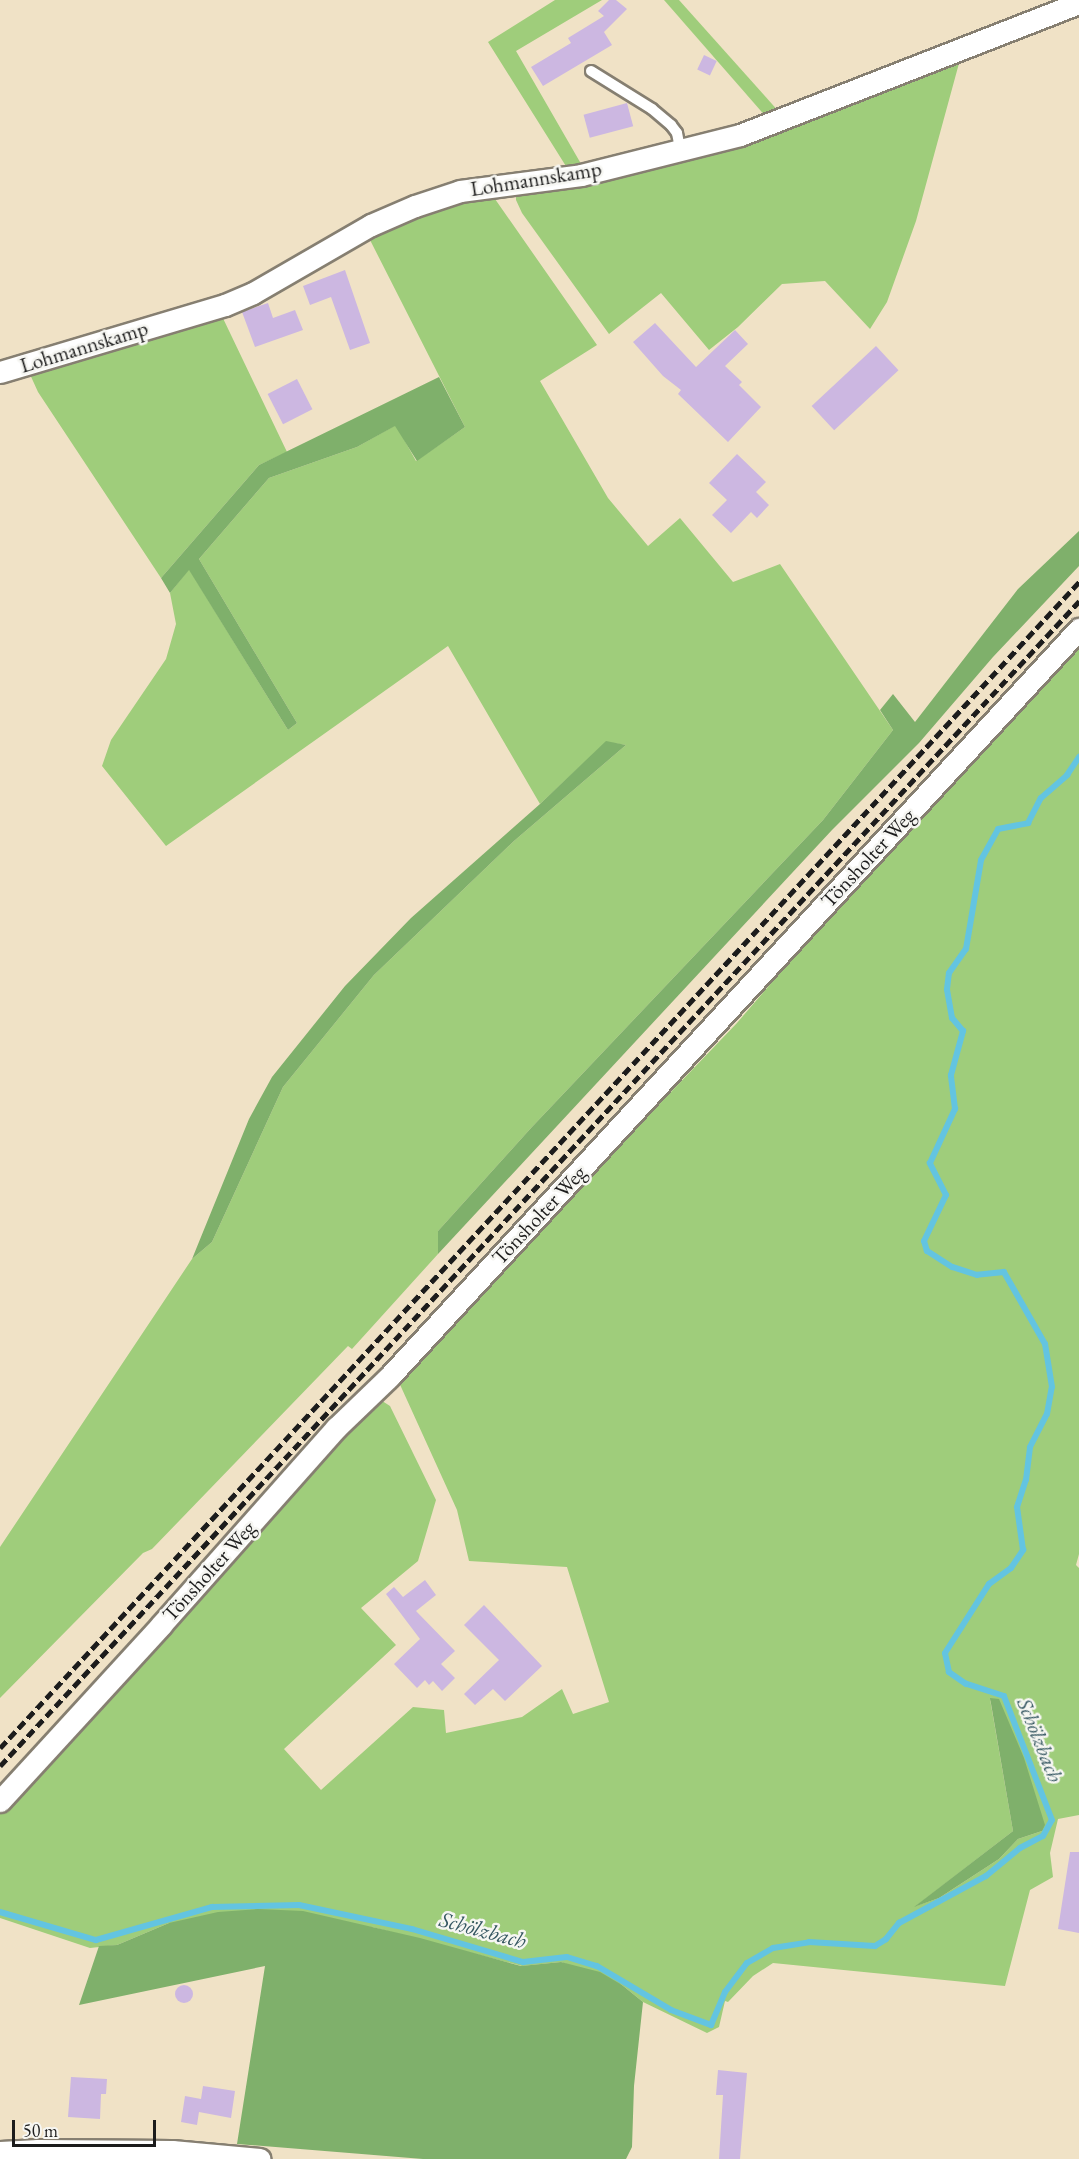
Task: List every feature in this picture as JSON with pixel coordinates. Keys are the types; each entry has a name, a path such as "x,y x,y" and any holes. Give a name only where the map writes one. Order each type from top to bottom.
{"street":[{"name":"Lohmannskamp","path":"0,372 225,305 253,293 371,225 415,206 460,191 581,175 740,135 1079,3"},
{"name":"Tönsholter Weg","path":"0,1801 161,1625 336,1428 389,1377 1079,629"},
{"path":"0,2152 172,2151 260,2159"}],"lane":[{"path":"591,71 671,125 677,133 680,149"}],"green space":[{"path":"555,0 602,0 516,51 584,169 569,171 488,42"},
{"path":"664,0 679,0 780,113 767,118"},
{"path":"961,56 916,221 887,302 870,329 825,281 782,284 738,327 709,350 661,293 609,334 522,213 516,200 516,194"},
{"path":"471,197 495,199 597,345 540,381 608,498 648,546 680,518 733,582 780,564 893,730 823,820 531,1128 438,1231 438,1254 352,1349 348,1346 152,1549 143,1553 0,1698 0,1547 192,1259 212,1242 283,1087 374,975 514,841 626,745 606,742 540,804 448,646 166,846 102,766 111,740 166,659 176,624 170,593 189,569 288,730 297,723 199,559 269,478 357,447 396,425 416,461 465,427 369,238 419,211"},
{"path":"220,312 287,452 259,465 161,578 38,392 28,370"},
{"path":"439,377 465,427 417,461 395,426 357,447 269,478 199,559 297,723 288,730 189,570 170,593 161,578 259,465"},
{"path":"1079,531 1079,566 993,657 919,743 832,830 438,1254 438,1231 531,1128 823,820 893,730 880,710 893,694 915,722 1018,589"},
{"path":"1079,639 1079,1554 1076,1565 1079,1568 1079,1815 1058,1819 1050,1853 1053,1877 1030,1890 1005,1986 773,1963 753,1976 728,2002 725,2001 719,2027 707,2033 643,2002 622,1985 561,1962 522,1966 372,1927 169,1923 117,1945 90,1948 0,1918 0,1813 376,1397 390,1406 436,1500 418,1561 361,1608 396,1645 284,1749 321,1790 413,1707 444,1710 446,1733 522,1717 562,1689 573,1714 609,1702 567,1567 469,1561 457,1510 397,1378 737,1023 838,905","holes":["990,1699 1042,1831 1018,1839 999,1859 939,1898 916,1906 1013,1831"]},
{"path":"606,741 626,745 514,841 374,975 283,1087 212,1242 192,1259 249,1119 272,1077 345,986 411,918 540,804"},
{"path":"990,1698 999,1699 1024,1758 1045,1825 1042,1831 1018,1839 999,1859 939,1898 914,1907 1013,1831"},
{"path":"258,1909 303,1911 420,1938 521,1966 561,1962 600,1972 622,1985 643,2002 634,2086 632,2147 626,2159 423,2159 237,2144 265,1966 79,2005 99,1946 117,1945 169,1923 218,1912"}],"building":[{"path":"609,0 616,0 627,9 604,32 612,45 543,86 531,67 571,43 568,38 604,16 598,11"},
{"path":"704,55 717,61 710,75 697,70"},
{"path":"627,103 633,126 590,138 584,115"},
{"path":"345,270 370,343 350,350 331,297 310,305 303,286"},
{"path":"268,303 273,318 295,310 303,330 255,347 242,312"},
{"path":"655,323 696,367 735,330 748,344 725,366 742,382 739,385 761,407 728,442 678,394 681,390 663,376 633,342"},
{"path":"876,346 899,370 834,430 812,406"},
{"path":"297,379 312,409 283,424 268,394"},
{"path":"737,454 766,482 756,492 769,505 757,518 751,512 731,533 712,515 727,500 709,483"},
{"path":"425,1580 436,1595 416,1611 455,1651 441,1664 455,1678 442,1691 433,1681 429,1685 425,1680 417,1688 394,1664 420,1639 386,1594 394,1587 403,1597"},
{"path":"484,1605 542,1666 505,1701 493,1689 475,1705 464,1694 499,1660 464,1625"},
{"path":"1070,1852 1079,1852 1079,1933 1058,1929"},
{"path":"184,1985 190,1988 193,1994 190,2000 184,2003 178,2000 175,1994 178,1988"},
{"path":"718,2070 747,2073 740,2159 719,2159 723,2095 716,2095"},
{"path":"71,2077 107,2079 106,2094 101,2094 100,2119 68,2117"},
{"path":"203,2086 235,2091 231,2118 199,2112 197,2125 181,2122 185,2096 201,2099"}],"waterway":[{"name":"Schölzbach","path":"0,1912 96,1940 212,1907 299,1905 412,1929 523,1962 567,1957 597,1966 671,2010 711,2025 725,1992 747,1963 773,1948 809,1942 875,1946 886,1939 899,1923 986,1876 1020,1848 1043,1836 1052,1820 1004,1696 966,1684 949,1672 945,1653 989,1584 1011,1568 1023,1550 1017,1507 1026,1480 1030,1447 1047,1414 1052,1387 1045,1344 1004,1272 977,1275 952,1267 927,1251 924,1241 946,1195 930,1163 955,1109 951,1075 963,1031 952,1018 947,989 949,973 966,949 981,860 998,829 1028,823 1041,798 1067,775 1079,757"}],"railway":[{"path":"0,1748 1079,582"},
{"path":"0,1766 1079,601"}]}
